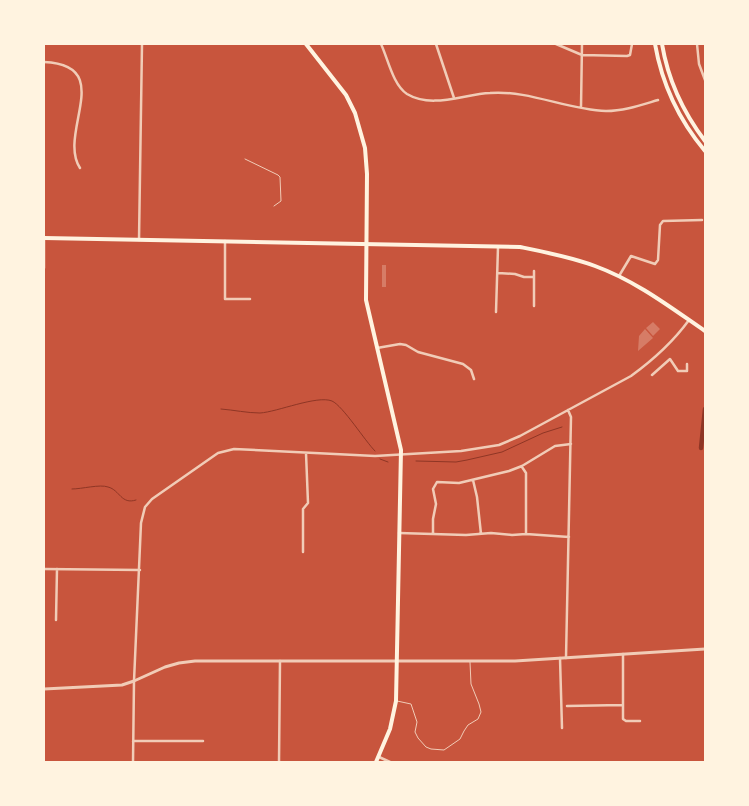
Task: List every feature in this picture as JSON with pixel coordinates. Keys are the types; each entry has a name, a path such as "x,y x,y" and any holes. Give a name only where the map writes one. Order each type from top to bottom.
{"main road":[{"path":"306,44 346,95 361,130 367,162 366,300 401,455 396,701 390,729 376,762"},
{"path":"655,44 663,78 673,102 685,125 705,151"},
{"path":"662,44 669,75 679,99 705,141"},
{"path":"44,238 520,247 576,259 619,276 644,290 705,331"}],"street":[{"path":"138,240 142,44"},
{"path":"381,44 401,88 408,94 419,98 430,100 487,93 514,92 607,111 621,110 658,100"},
{"path":"436,44 454,98"},
{"path":"556,44 582,55 630,55 632,44"},
{"path":"581,107 582,44"},
{"path":"697,44 699,64 705,80"},
{"path":"44,62 59,63 66,66 76,74 81,83 82,99 75,139 76,160 80,168"},
{"path":"619,276 631,256 655,264 658,260 660,225 663,221 702,220"},
{"path":"44,238 44,268"},
{"path":"225,242 225,299 250,299"},
{"path":"496,312 498,246"},
{"path":"534,271 534,306"},
{"path":"498,273 513,273 522,277 534,277"},
{"path":"133,762 134,681 143,512 148,503 168,487 211,458 228,450 243,449 356,456 460,451 499,445 568,410 644,366 676,337 689,320"},
{"path":"377,348 400,344 427,355 463,364 471,370 474,379"},
{"path":"652,376 670,359 678,370 687,371 687,364"},
{"path":"566,658 571,444 571,417 568,410"},
{"path":"433,534 436,504 434,485 437,482 459,483 509,472 555,446 571,444"},
{"path":"303,552 303,509 308,503 306,452"},
{"path":"522,466 526,473 526,534"},
{"path":"473,480 481,534"},
{"path":"400,533 466,535 491,533 512,536 526,534 569,536"},
{"path":"44,568 140,570"},
{"path":"56,620 57,569"},
{"path":"44,689 122,685 179,663 195,661 515,661 705,649"},
{"path":"622,654 622,715 624,720 640,721"},
{"path":"560,658 562,728"},
{"path":"279,762 280,661"},
{"path":"567,706 622,705"},
{"path":"133,740 203,741"},
{"path":"379,757 390,762"}],"lane":[{"path":"245,159 278,175 281,180 282,198 274,206"},
{"path":"396,701 410,704 417,722 415,732 426,747 444,750 460,739 468,725 478,719 481,712 470,684 470,661"}],"building":[{"path":"382,265 386,265 386,287 382,287"},
{"path":"653,322 660,329 653,336 646,328"},
{"path":"645,329 653,338 638,351 639,336"}],"waterway":[{"path":"221,409 260,413 317,400 332,401 337,404 375,451"},
{"path":"701,448 705,409"},
{"path":"416,461 456,462 502,452 543,433 562,427"},
{"path":"380,459 388,462"},
{"path":"72,489 105,486 115,491 124,499 136,500"}]}
